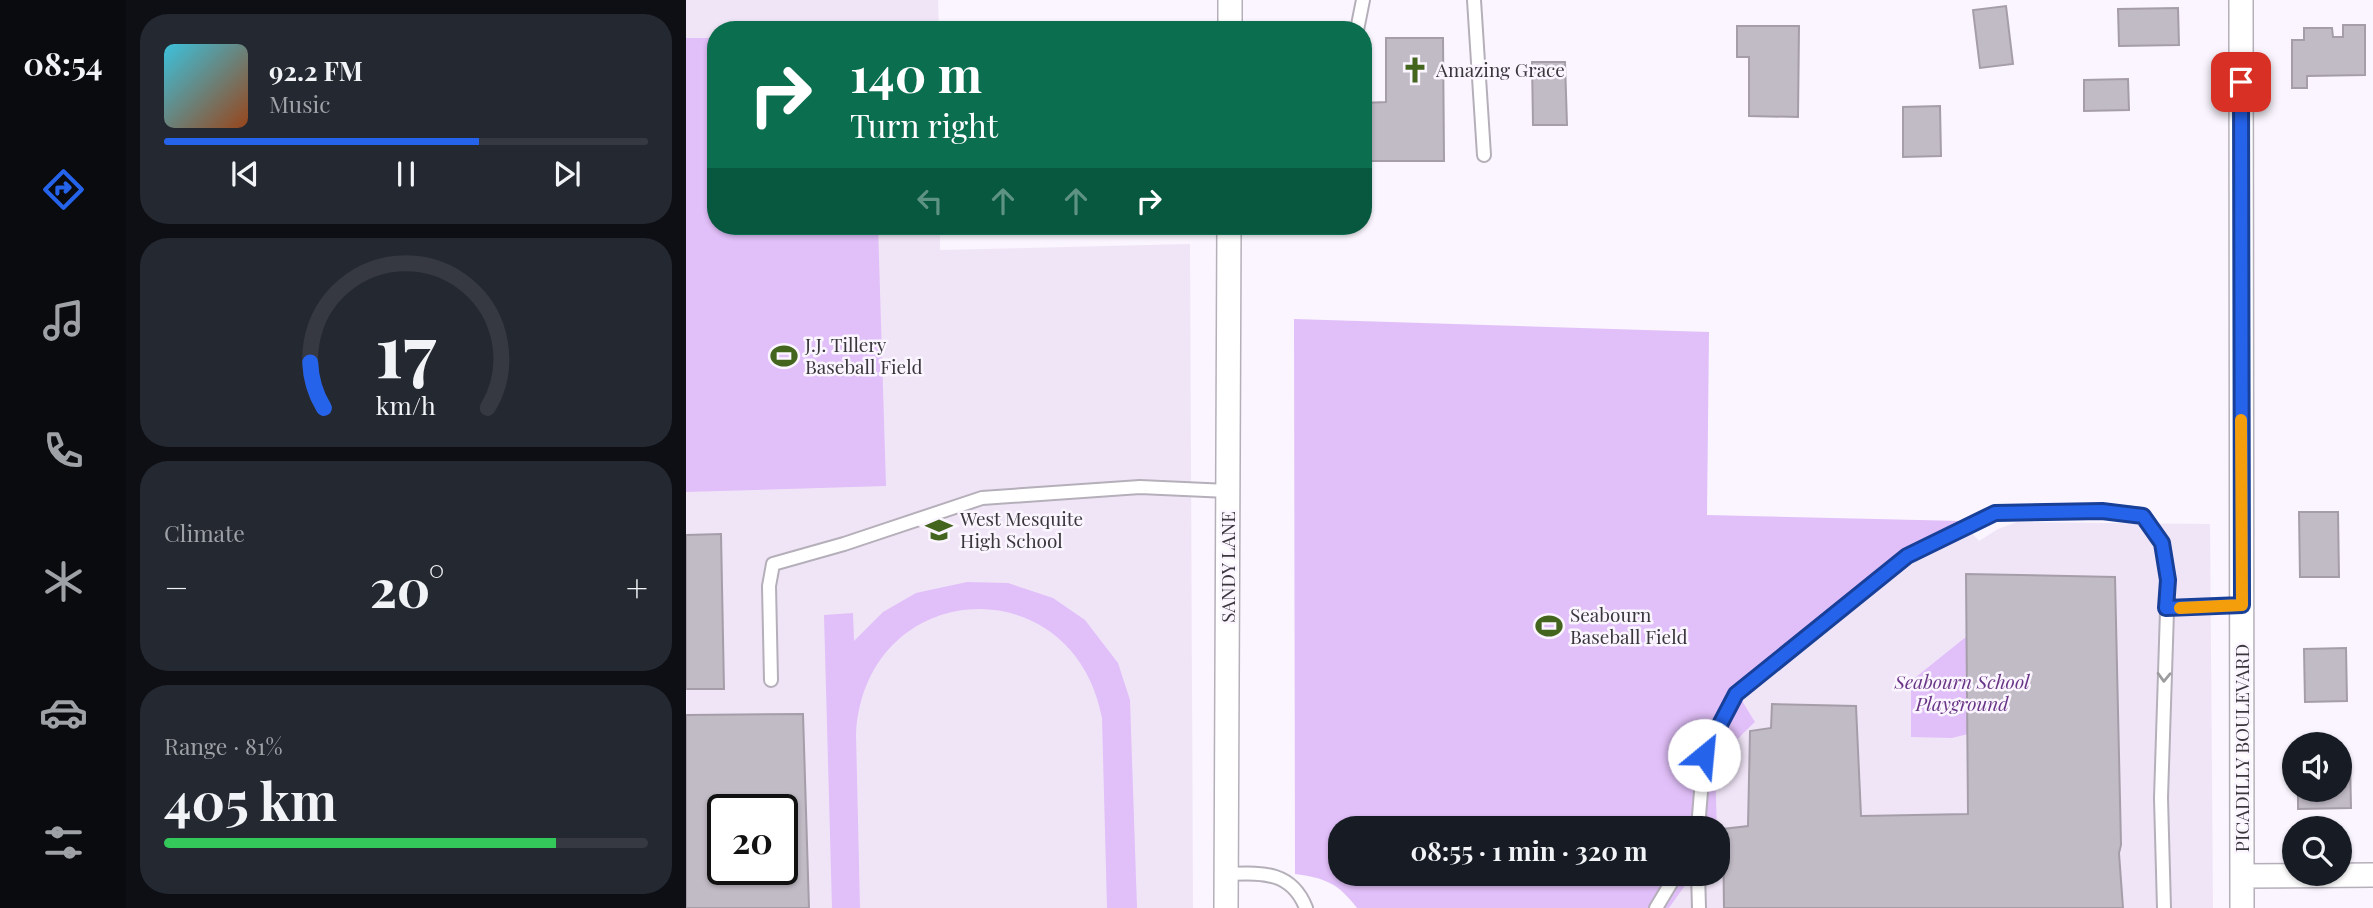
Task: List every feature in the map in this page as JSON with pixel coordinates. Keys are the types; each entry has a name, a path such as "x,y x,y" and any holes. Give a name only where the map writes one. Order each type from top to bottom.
{"street":[{"path":"1230,0 1230,21"},
{"name":"PICADILLY BOULEVARD","path":"2241,0 2242,908"},
{"name":"SANDY LANE","path":"1226,908 1229,235"},
{"path":"2242,876 2373,875"}],"lane":[{"path":"1359,21 1363,0"},
{"path":"1474,0 1484,155"},
{"path":"771,680 769,586 773,564 845,544 982,498 1140,487 1228,491"},
{"path":"1699,816 1704,755 1736,694 1907,556 1995,513 2102,511 2143,516 2162,543 2168,580 2161,798 2164,908"},
{"path":"2166,608 2242,605"},
{"path":"1226,874 1259,873 1273,876 1290,884 1301,895 1306,908"},
{"path":"1656,908 1669,886"},
{"path":"1698,886 1699,908"}],"shaded area":[{"name":"West Mesquite High School","path":"686,0 938,0 939,21 707,21 707,235 940,235 940,250 1190,244 1193,908 686,908"},
{"path":"1961,521 1979,541 1998,529 2017,522 2210,524 2213,908 1669,908 1685,886 1730,886 1730,816 1716,816 1715,778 1731,744 1755,722 1741,699"}],"green space":[{"name":"J.J. Tillery Baseball Field","path":"686,38 707,38 707,235 878,235 886,486 686,492"},
{"path":"1294,319 1709,332 1707,515 1961,521 1741,699 1755,722 1731,747 1719,769 1717,816 1328,816 1328,882 1295,874"},
{"path":"967,582 1008,583 1053,598 1085,620 1118,663 1130,700 1137,908 1107,908 1102,718 1083,668 1053,633 1014,614 972,609 930,619 894,644 868,682 856,734 860,908 832,908 824,615 853,613 854,641 883,612 916,593"},
{"name":"Seabourn School Playground","path":"2002,608 1976,732 1952,738 1911,737 1911,681"},
{"path":"1685,886 1669,908 1357,908 1337,887"}],"building":[{"path":"2006,6 2013,64 1980,68 1973,10"},
{"path":"2178,8 2179,45 2119,46 2118,9"},
{"path":"2343,25 2365,25 2365,75 2307,76 2307,88 2292,88 2292,40 2304,40 2304,28 2332,28 2333,37 2343,37"},
{"path":"1737,26 1799,26 1798,117 1749,116 1749,57 1737,57"},
{"name":"Amazing Grace","path":"1386,38 1443,38 1444,161 1372,161 1372,103 1386,102"},
{"path":"1532,62 1565,62 1567,125 1533,125"},
{"path":"2128,79 2129,110 2084,111 2084,80"},
{"path":"1940,106 1941,156 1903,157 1903,107"},
{"path":"2299,512 2338,512 2339,577 2300,577"},
{"path":"721,534 724,689 686,689 686,535"},
{"path":"1966,574 2115,577 2121,845 2119,853 2123,908 1724,908 1724,886 1730,886 1730,828 1748,826 1750,731 1771,728 1772,704 1856,706 1861,816 1968,814"},
{"path":"2346,648 2347,701 2305,702 2304,649"},
{"path":"803,714 809,908 686,908 686,715"},
{"path":"2298,802 2351,802 2351,808 2298,809"}],"slow traffic":[{"path":"2180,608 2242,605 2241,420"}],"place":[{"name":"Amazing Grace","path":"1415,70"},
{"name":"J.J. Tillery Baseball Field","path":"784,356"},
{"name":"West Mesquite High School","path":"939,530"},
{"name":"Seabourn Baseball Field","path":"1549,626"}],"route":[{"path":"1704,755 1736,694 1907,556 1995,513 2102,511 2143,516 2162,543 2168,580 2166,608 2242,605 2241,82"}]}
